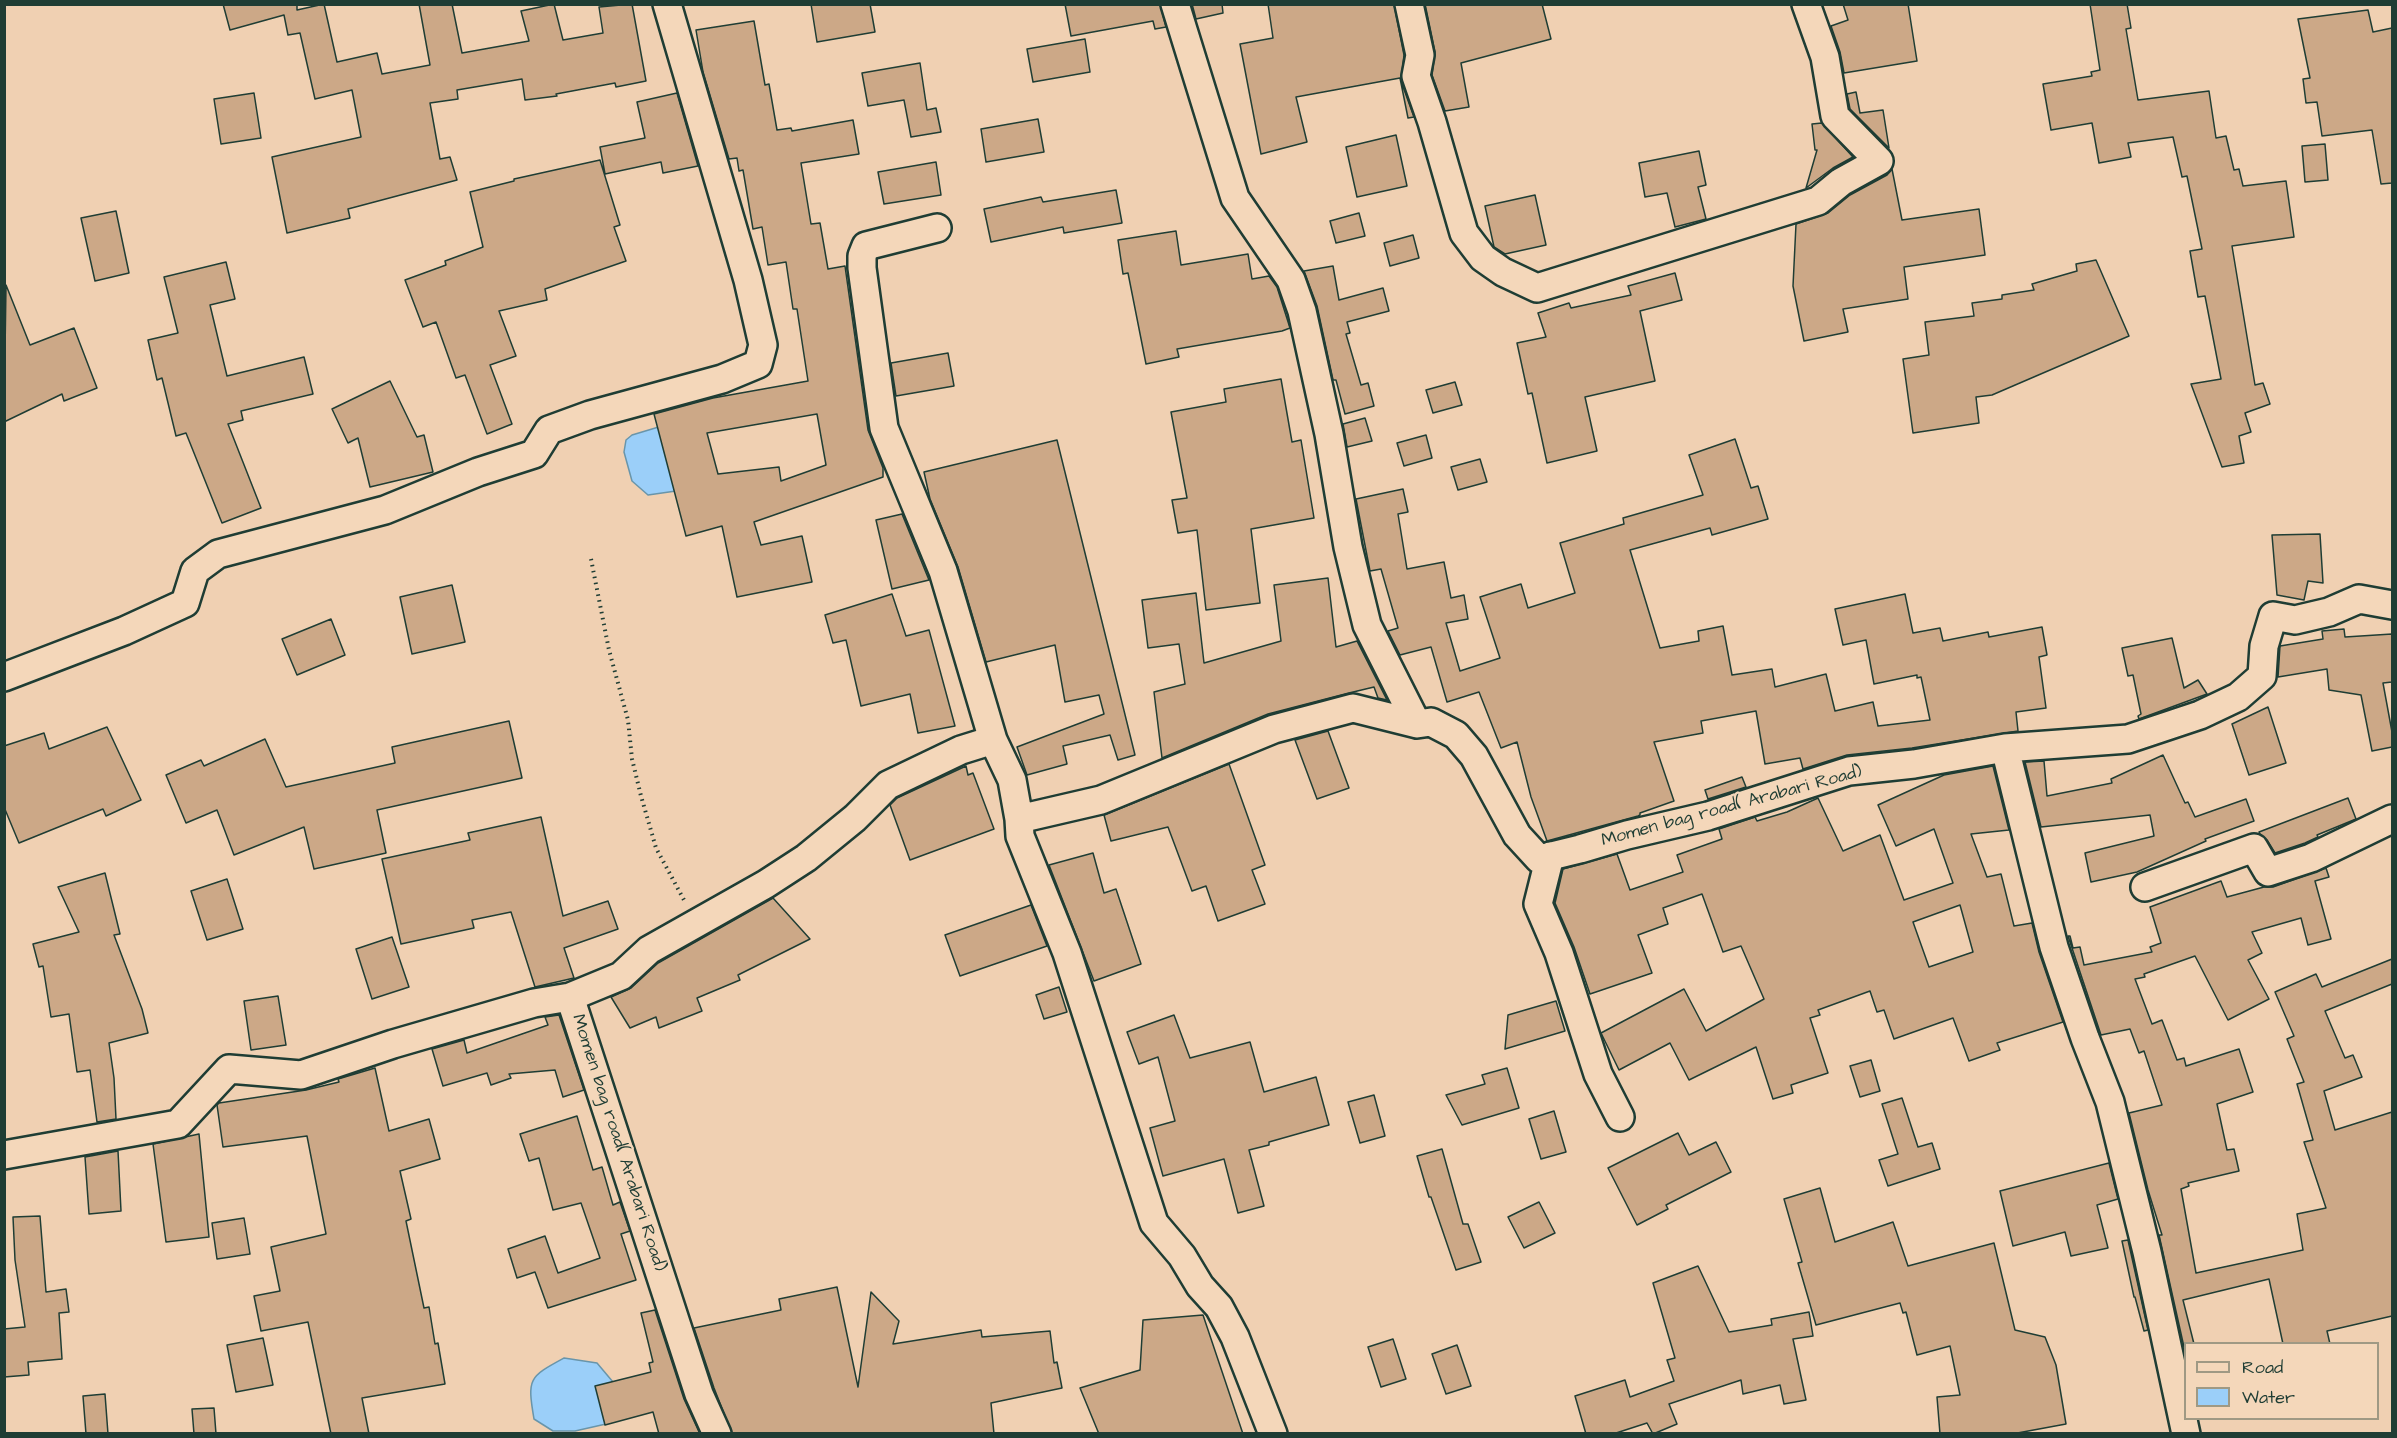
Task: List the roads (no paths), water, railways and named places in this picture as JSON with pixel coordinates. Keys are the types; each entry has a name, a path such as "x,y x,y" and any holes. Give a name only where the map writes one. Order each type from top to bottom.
{"street":[{"path":"4,677 124,632 185,603 195,571 218,554 385,510 478,472 534,454 549,430 590,415 722,379 758,364 763,345 748,280 667,4"},
{"path":"1175,4 1235,198 1291,280 1302,311 1329,434 1348,547 1366,625 1417,724"},
{"path":"1409,4 1420,55 1416,76 1432,122 1464,234 1484,258 1503,272 1537,288 1818,201 1841,182 1879,160 1835,116 1826,57 1806,4"},
{"path":"937,228 866,246 862,256 884,428 943,571 993,740 1012,780 1020,836 1067,953 1154,1223 1182,1256 1200,1286 1219,1307 1235,1337 1273,1434"},
{"name":"Momen bag road( Arabari Road)","path":"1550,856 1708,816 1849,771 1914,764 2005,748 2128,739 2200,715 2238,697 2262,676 2264,646 2273,616 2295,620 2329,612 2360,599 2392,605"},
{"path":"1019,819 1101,800 1274,729 1353,708 1417,724 1431,722 1456,735 1474,756 1517,835 1539,859 1550,856 1538,904 1559,953 1598,1074 1620,1117"},
{"name":"Momen bag road( Arabari Road)","path":"717,1434 699,1394 570,997 621,976 649,950 766,884 806,858 855,818 888,785 961,750 993,740"},
{"path":"2005,748 2054,947 2110,1102 2148,1252 2186,1434"},
{"path":"2145,887 2254,848 2268,872 2311,858 2392,819"},
{"path":"4,1155 178,1124 229,1069 301,1075 393,1044 534,1003 570,997"}],"water":[{"path":"662,426 676,491 648,495 632,481 624,452 626,440 632,435"},
{"path":"564,1358 597,1363 613,1382 606,1424 575,1431 553,1431 534,1419 531,1395 533,1380"}]}
